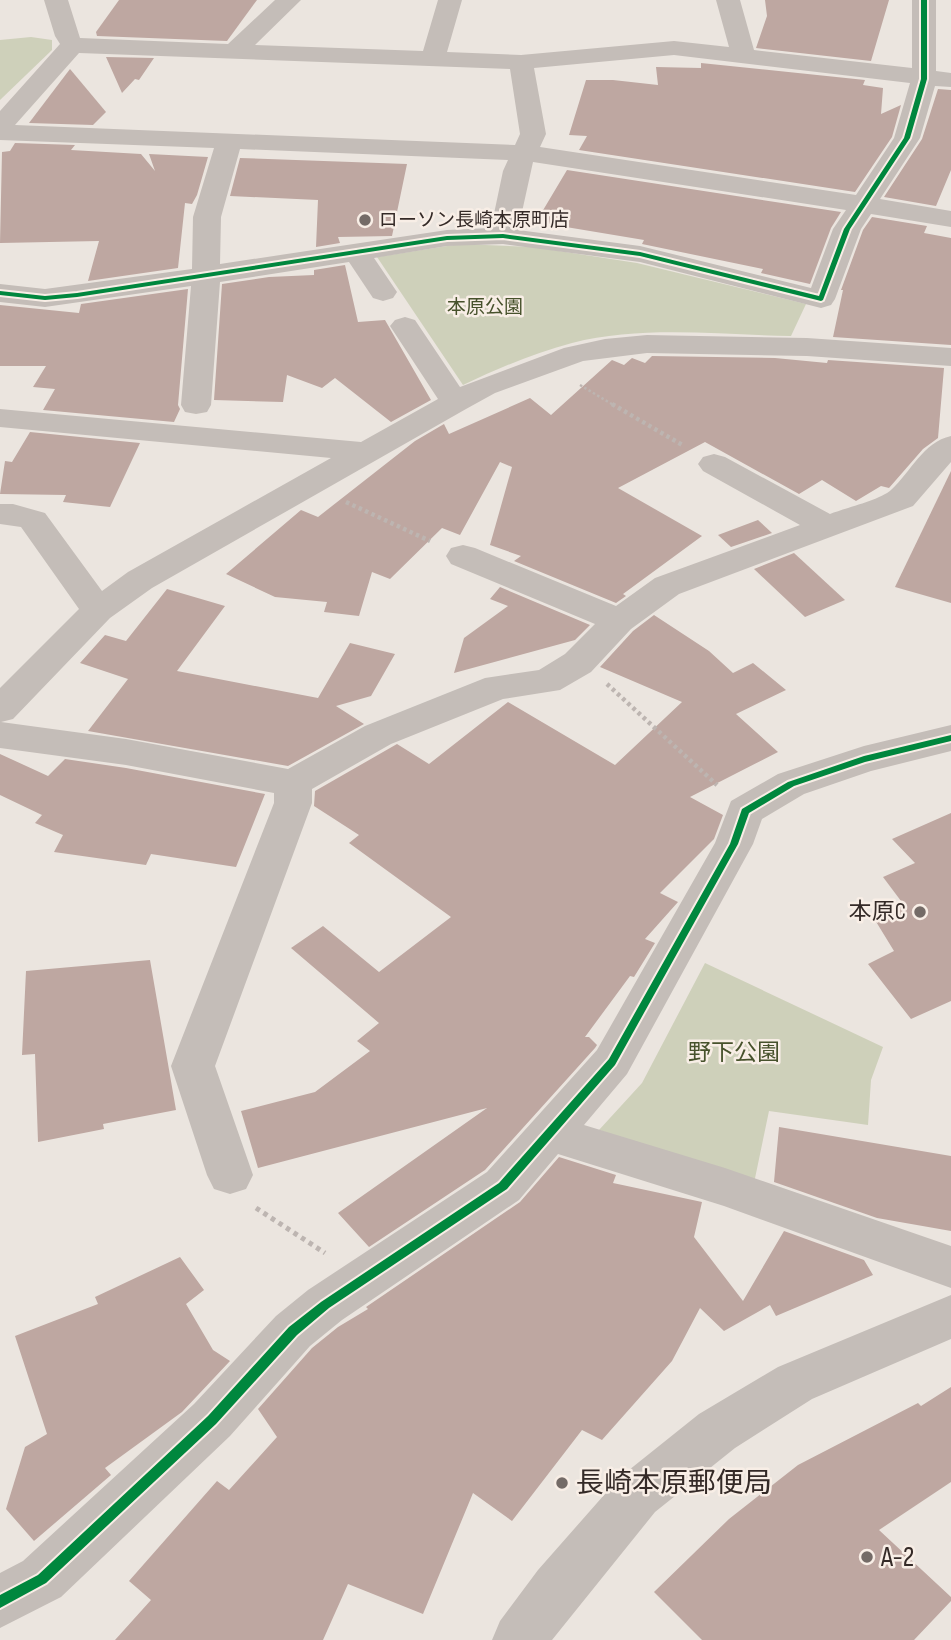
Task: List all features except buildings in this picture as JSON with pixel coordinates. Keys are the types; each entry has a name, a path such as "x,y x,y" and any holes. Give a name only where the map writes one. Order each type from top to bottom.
{"street":[{"path":"56,0 67,36 73,45"},
{"path":"233,52 289,0"},
{"path":"433,59 450,0"},
{"path":"729,0 743,54"},
{"path":"0,293 45,298 447,238 503,236 640,254 821,299 847,229 906,138 924,79 924,0"},
{"path":"73,45 522,62 674,48 743,54 924,79 951,80"},
{"path":"0,126 73,45"},
{"path":"503,236 516,170 533,134 522,62"},
{"path":"0,132 525,153 951,219"},
{"path":"196,405 206,276 207,217 229,142"},
{"path":"356,251 383,292"},
{"path":"405,326 455,402"},
{"path":"0,710 99,610 140,580 455,402 484,387 542,364 584,352 625,346 759,345 951,358"},
{"path":"0,418 364,452"},
{"path":"0,735 126,752 293,783 378,735 498,687 547,681 578,663 619,621 667,586 827,526 864,515 901,499 926,468 951,445"},
{"path":"714,464 827,526"},
{"path":"0,514 13,514 33,520 99,610"},
{"path":"463,556 619,621"},
{"path":"0,1602 42,1579 212,1420 293,1331 503,1185 612,1062 734,844 745,811 791,785 864,759 945,745"},
{"path":"230,1175 193,1066 293,803 293,783"},
{"path":"549,1133 724,1187 951,1267"},
{"path":"519,1640 557,1589 637,1495 717,1431 795,1382 951,1317"}],"path":[{"path":"611,402 677,443"},
{"path":"310,486 463,556"},
{"path":"578,663 614,690 745,811"},
{"path":"230,1175 247,1203 364,1280"}],"green space":[{"path":"31,37 52,40 52,50 0,100 0,40"},
{"name":"本原公園","path":"460,244 533,247 637,263 806,304 791,336 681,332 599,337 544,351 463,385 377,257"},
{"name":"野下公園","path":"705,963 883,1047 871,1080 868,1125 769,1111 754,1183 599,1130 642,1083"}],"cycle path":[{"path":"0,293 45,298 77,295 447,238 503,236 640,254 821,299 847,229 907,138 924,79 924,0"},
{"path":"0,1602 42,1579 212,1420 293,1331 325,1305 503,1186 612,1062 734,844 745,811 791,784 864,759 951,738"}],"place":[{"name":"ローソン長崎本原町店","path":"365,220"},
{"name":"本原C","path":"920,912"},
{"name":"長崎本原郵便局","path":"562,1483"},
{"name":"A-2","path":"867,1557"}]}
